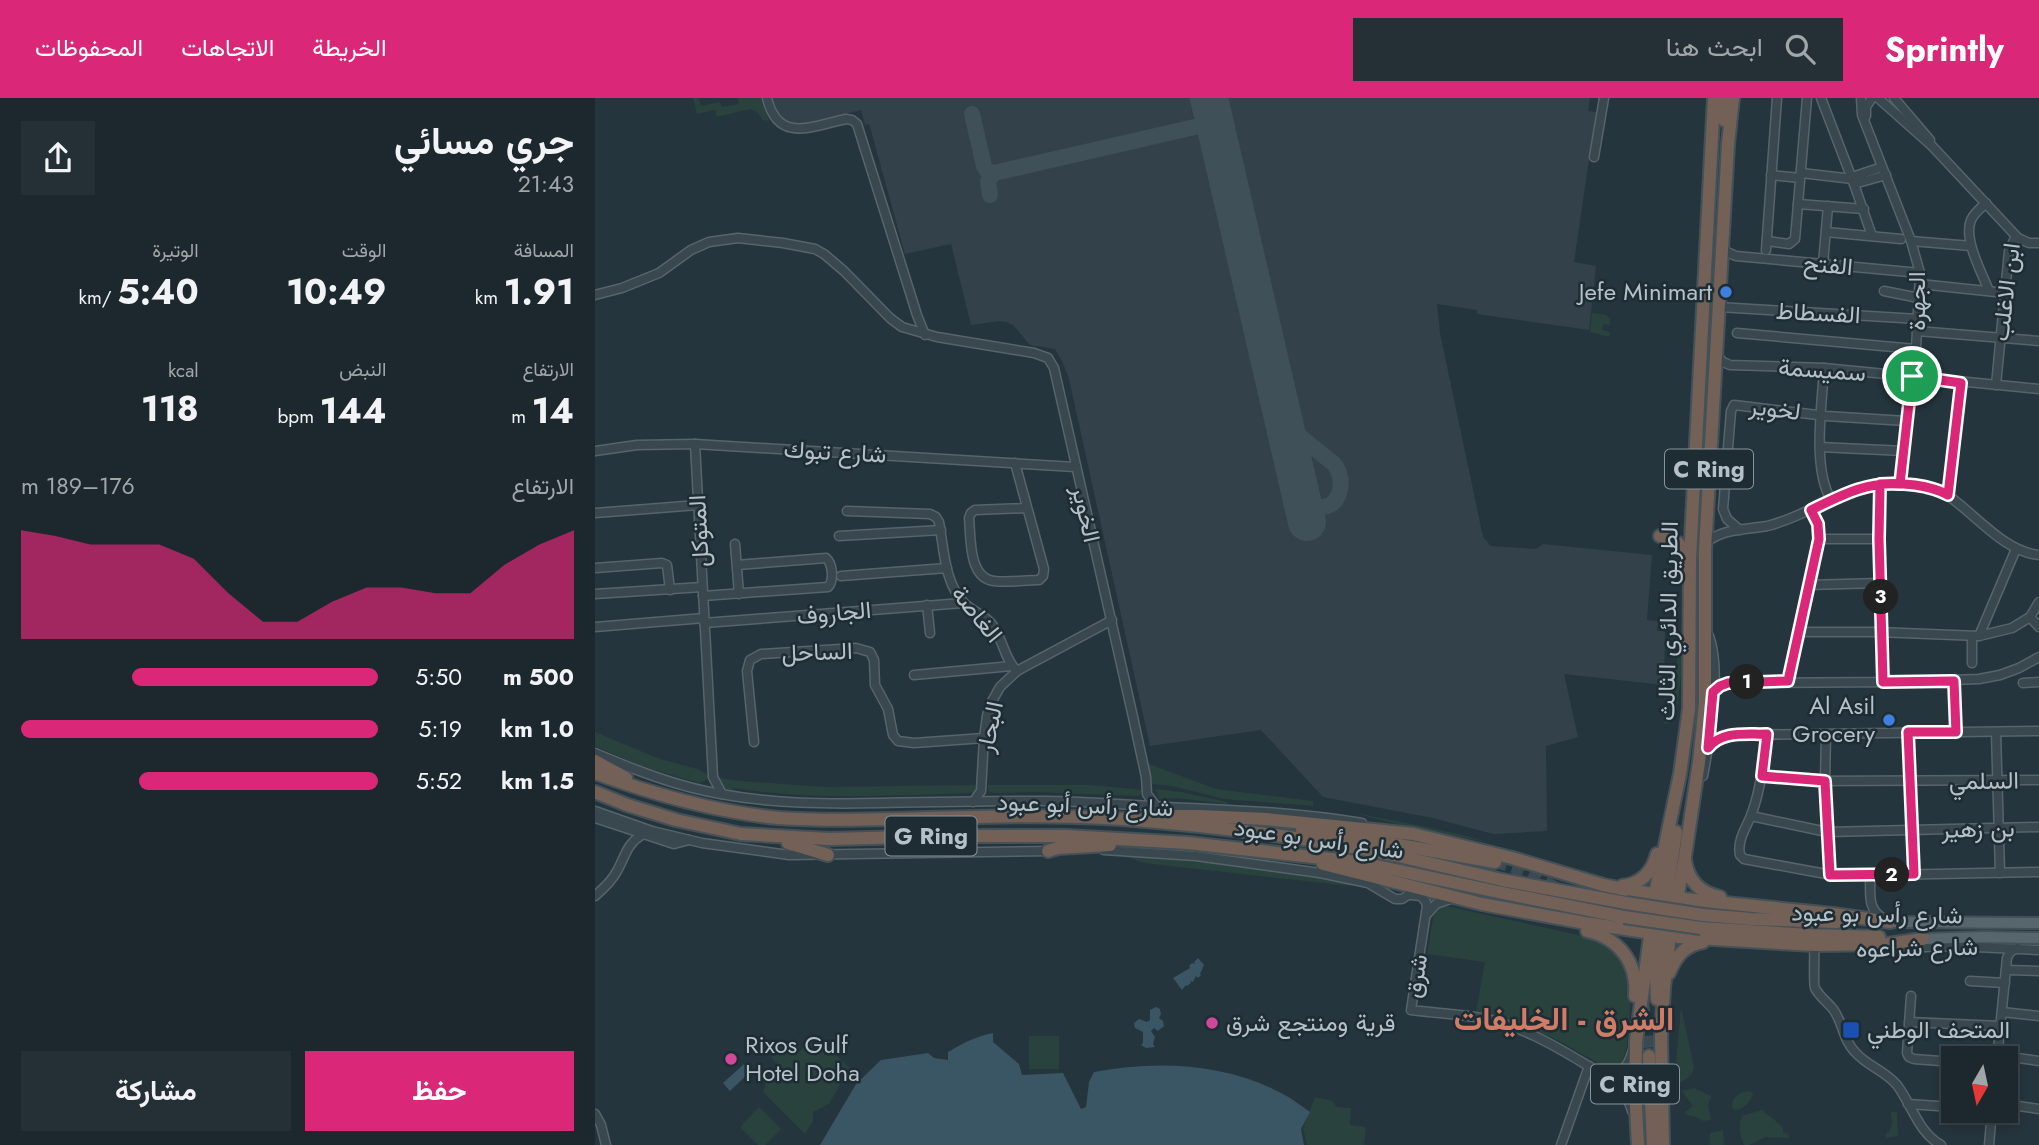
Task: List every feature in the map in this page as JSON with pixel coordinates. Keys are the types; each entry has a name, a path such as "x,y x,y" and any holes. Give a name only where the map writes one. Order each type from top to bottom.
{"highway":[{"name":"الطريق الدائري الثالث","path":"1660,934 1666,896 1667,835 1680,774 1689,709 1690,559 1714,98"},
{"path":"1723,98 1728,144"},
{"name":"الطريق الدائري الثالث","path":"1660,934 1666,896 1685,856 1705,703 1705,544 1728,144 1733,98"},
{"path":"1660,536 1678,543 1690,559"},
{"path":"595,761 674,800"},
{"name":"شارع رأس بو عبود","path":"595,773 674,800 756,816 810,820 1025,816 1121,819 1204,827 1392,855 1626,903 1702,922 1890,922"},
{"path":"1666,896 1681,802 1680,774"},
{"name":"شارع رأس بو عبود","path":"595,792 676,820 712,829 764,836 829,839 1066,836 1188,843 1358,862 1624,917 1702,922 1809,935 1923,939"},
{"path":"595,801 627,811 676,820"},
{"path":"1153,811 1331,833 1495,862"},
{"path":"1121,819 1153,811 1413,834 1628,890 1890,922"},
{"path":"1592,882 1625,886 1641,880 1652,868 1667,835"},
{"path":"764,836 828,855"},
{"path":"1048,851 1058,848 1188,843"},
{"path":"1301,855 1414,891 1660,934 1819,945 1888,944 1923,939"},
{"path":"1685,856 1686,870 1690,878 1706,893 1800,911"},
{"path":"1482,904 1512,916 1599,933 1612,941 1623,952 1633,970 1634,1013 1638,1023"},
{"path":"1660,934 1656,976 1661,1037"},
{"name":"C Ring","path":"1660,934 1664,988 1661,1037 1663,1145"},
{"name":"C Ring","path":"1638,1145 1636,1041 1660,934"},
{"path":"1664,988 1674,963 1682,952 1694,944 1717,940"},
{"path":"1649,1056 1653,1145"}],"main road":[{"name":"شارع رأس بو عبود","path":"1890,922 2039,923"},
{"name":"شارع رأس بو عبود","path":"1923,939 2039,938"}],"street":[{"path":"767,98 774,118 789,128 802,129 846,119 857,124 925,335"},
{"path":"1594,157 1604,98"},
{"path":"1777,98 1766,245 1793,241 1807,98"},
{"path":"1821,98 1872,236"},
{"name":"الجهرة","path":"1861,98 1861,111 1920,273 1916,349 1900,484"},
{"path":"1867,126 1866,107 1872,98"},
{"name":"ابن الاغلب","path":"1878,98 1932,146 2016,236 2009,251 1996,385"},
{"name":"ابن الاغلب","path":"1893,98 1927,135 1932,146"},
{"path":"1771,176 1800,175 1853,180 1884,171"},
{"path":"1986,203 1969,223 1971,246 1989,291"},
{"path":"1798,204 1864,209"},
{"path":"1823,264 1828,206"},
{"path":"1826,232 1971,246"},
{"path":"2016,236 2029,243 2039,243"},
{"name":"الخوير","path":"595,295 622,288 659,273 700,245 727,238 803,246 824,254 902,327 925,335 1048,358 1054,368 1112,620 1147,794 1153,811"},
{"path":"1721,269 1735,256 1727,252 1722,243"},
{"name":"الفتح","path":"1735,256 1920,273"},
{"path":"1920,284 2005,293"},
{"path":"1884,291 1919,298"},
{"name":"الفسطاط","path":"1719,307 1917,319"},
{"path":"902,327 910,324 917,315"},
{"path":"1917,331 2039,341"},
{"path":"1737,333 1916,349"},
{"path":"1716,354 1730,365"},
{"path":"1715,377 1730,365"},
{"name":"سميسمة","path":"1730,365 1824,368 2039,389"},
{"path":"1824,368 1820,447 1823,480 1831,500"},
{"path":"1948,495 1961,383"},
{"name":"لخوير","path":"1740,530 1727,519 1723,509 1732,407 1738,405 1820,415 1906,421"},
{"name":"شارع تبوك","path":"595,451 637,445 695,444 1075,467"},
{"name":"المتوكل","path":"695,444 713,778 722,794"},
{"path":"1820,447 1904,451"},
{"path":"1015,463 1044,569 1044,576 1039,580 986,579 974,565 969,518 971,513 975,510 1027,508"},
{"path":"1880,484 1883,682"},
{"path":"1705,544 1721,533 1773,524 1860,488 1900,484 1932,489 1948,495 2016,549 2039,555"},
{"path":"595,513 698,505"},
{"path":"1788,681 1819,539 1818,524 1811,510"},
{"path":"839,536 941,530 940,522 930,514 847,511"},
{"path":"911,513 911,532"},
{"path":"1706,523 1721,533"},
{"name":"الغاصة","path":"941,530 951,582 963,603 991,623 1014,669"},
{"path":"1819,539 1879,539"},
{"path":"735,544 739,594"},
{"path":"1972,663 1975,636 2016,549"},
{"path":"595,594 670,590 739,594 828,587 832,583 831,564 826,558 737,565"},
{"path":"595,568 662,563 669,569 670,590"},
{"path":"841,576 947,568"},
{"path":"1808,585 1880,583"},
{"path":"1798,632 1975,636 2003,632 2030,617 2039,602"},
{"name":"الجاروف","path":"704,621 963,603"},
{"path":"927,605 930,633"},
{"path":"2030,617 2039,627"},
{"path":"914,675 1014,669 1112,620"},
{"path":"595,626 704,621"},
{"name":"الطريق الدائري الثالث","path":"1694,793 1701,784 1711,724 1714,673 1712,648 1706,630"},
{"name":"الساحل","path":"754,742 747,671 750,660 761,654 856,648 870,652 874,660 875,685 888,709 893,735 898,741 914,743 984,738"},
{"path":"1713,692 1728,683 1979,679 2000,675 2039,657"},
{"name":"البحار","path":"981,792 987,716 995,696 1014,669"},
{"path":"1714,673 1719,680 1728,683"},
{"path":"1954,681 1956,732"},
{"path":"2023,682 2039,682"},
{"path":"1711,724 1732,735"},
{"path":"1708,748 1717,739 1732,735 2039,731"},
{"path":"1908,732 1914,874"},
{"path":"1996,732 2000,873"},
{"path":"1767,734 1762,776 1740,843 1740,855 1751,860 1830,875 2039,872"},
{"path":"1826,734 1825,781 1830,875"},
{"name":"شارع رأس أبو عبود","path":"595,753 648,774 702,790 795,803 1047,801 1140,805 1153,811"},
{"name":"السلمي","path":"1762,776 1825,781 2039,780"},
{"path":"702,790 713,778"},
{"path":"973,802 981,792 990,802"},
{"path":"1140,805 1147,794"},
{"name":"شارع رأس أبو عبود","path":"595,811 652,831 689,840 789,855 1153,852 1241,861 1354,879 1368,883 1395,900 1414,891"},
{"name":"بن زهير","path":"1751,816 1828,832 2039,827"},
{"name":"شارع رأس أبو عبود","path":"595,818 674,844 689,840"},
{"path":"624,829 627,849"},
{"path":"595,896 611,881 633,840 642,835"},
{"path":"1870,875 1873,910 1890,922"},
{"path":"1414,891 1424,898 1427,914"},
{"path":"1427,914 1436,904 1453,898"},
{"name":"شرق","path":"1427,914 1411,1010 1480,1018 1513,1027 1550,1043 1617,1084 1630,1102 1636,1124"},
{"name":"شارع رأس بو عبود","path":"2023,923 2039,917"},
{"path":"1819,945 1815,989 1834,1010 1854,1052 1890,1077 1922,1128 1941,1145"},
{"name":"شارع شراعوه","path":"1819,945 1839,950 1995,946 2003,951 2007,958"},
{"path":"1995,946 2039,950"},
{"name":"شارع شراعوه","path":"1998,1046 2007,958 2012,950 2019,947"},
{"path":"2006,970 2039,971"},
{"path":"1970,981 2005,983"},
{"path":"1911,996 1907,1053 1914,1059 1941,1061"},
{"path":"2002,1012 2039,1016"},
{"path":"1909,1021 2000,1026"},
{"path":"1561,1145 1592,1068 1620,1072 1629,1061 1636,1041"},
{"path":"2018,1059 2039,1061"},
{"path":"1908,1104 1941,1106"},
{"path":"2018,1106 2039,1109"},
{"path":"595,1114 606,1145"},
{"path":"1989,1145 1991,1124"}],"shaded area":[{"path":"772,98 1590,98 1588,111 1596,112 1574,262 1596,266 1589,330 1477,314 1477,310 1437,304 1440,333 1483,537 1491,546 1536,549 1543,544 1652,555 1647,620 1658,621 1657,631 1665,631 1664,685 1564,674 1578,737 1546,746 1547,831 1493,834 1433,818 1323,797 1261,730 1150,746 1069,379 1055,349 1030,345 1014,326 1007,322 971,325 951,244 905,254 870,127 869,124 865,125 861,110 795,124 778,114"}],"green space":[{"path":"693,98 699,98 701,106 720,102 722,107 739,104 738,98 761,98 769,121 763,120 757,112 750,109 717,117 715,110 697,114"},
{"path":"1592,313 1606,315 1610,319 1610,325 1603,324 1602,330 1610,332 1609,337 1590,332"},
{"path":"1681,653 1683,657 1677,710 1671,722 1666,724 1664,723 1678,655"},
{"path":"595,732 710,776 699,783 641,766 595,746"},
{"path":"1149,764 1216,789 1313,801 1313,806 1224,799 1172,786 1152,784"},
{"path":"720,778 825,787 977,787 976,792 971,793 794,795 735,788 731,790 723,787"},
{"path":"988,785 1090,785 1143,790 1139,796 993,793 988,791"},
{"path":"1155,789 1181,792 1227,804 1177,798 1159,799"},
{"path":"1355,813 1467,836 1490,843 1388,822"},
{"path":"1122,855 1216,862 1345,881 1350,886 1144,863"},
{"path":"1442,905 1605,942 1622,959 1631,991 1627,1046 1622,1063 1614,1069 1607,1068 1531,1028 1476,1012 1485,962 1427,954 1434,912"},
{"path":"1681,1007 1694,1067 1689,1077 1677,1083 1675,1072"},
{"path":"816,1036 854,1072 842,1081 829,1104 813,1112 813,1121 805,1134 763,1092 768,1078 781,1067 771,1057 788,1041 799,1052"},
{"path":"1029,1036 1059,1036 1059,1069 1029,1069"},
{"path":"1694,1088 1711,1096 1708,1105 1711,1120 1703,1121 1685,1112 1693,1106 1682,1091"},
{"path":"1749,1091 1753,1093 1747,1104 1736,1110 1732,1108 1734,1098"},
{"path":"1315,1097 1332,1101 1337,1107 1351,1108 1350,1125 1366,1127 1364,1145 1307,1145 1303,1128"},
{"path":"759,1107 781,1129 765,1145 758,1145 740,1127"},
{"path":"1762,1110 1783,1127 1783,1132 1788,1134 1789,1138 1765,1137 1744,1145 1740,1130 1742,1116"},
{"path":"1891,1112 1897,1112 1898,1136 1886,1138 1892,1123"},
{"path":"1723,1130 1724,1145 1710,1145 1710,1133"}],"water":[{"path":"1198,958 1204,965 1201,975 1198,978 1196,976 1193,982 1190,981 1182,990 1173,978 1190,968 1192,963 1195,964"},
{"path":"1156,1007 1160,1009 1159,1018 1164,1026 1158,1031 1154,1028 1151,1031 1155,1037 1155,1047 1146,1048 1141,1045 1143,1032 1135,1028 1134,1023 1139,1019 1147,1022 1150,1020 1150,1010"},
{"path":"993,1033 993,1042 1019,1064 1022,1075 1063,1073 1081,1109 1086,1107 1089,1082 1094,1072 1118,1068 1191,1067 1215,1070 1261,1084 1287,1096 1310,1112 1301,1129 1304,1145 820,1145 856,1084 881,1060 928,1053 934,1058 948,1060 948,1052 970,1040"},
{"path":"744,1064 751,1071 730,1091 723,1083"}],"taxiway":[{"path":"994,173 1199,126 1208,119 1211,106"},
{"path":"972,114 984,166 987,171 994,173 988,181 990,195"},
{"path":"1199,126 1211,130 1219,141"},
{"path":"1281,409 1292,430 1334,464 1340,478 1339,493 1331,505 1315,506 1300,498"}],"runway":[{"path":"1209,98 1307,522"}],"tunnel":[{"path":"1495,862 1545,881 1588,912"},
{"path":"1643,1000 1649,1056"}],"place":[{"name":"Jefe Minimart","path":"1726,292"},
{"name":"Al Asil Grocery","path":"1889,720"},
{"name":"قرية ومنتجع شرق","path":"1212,1023"},
{"name":"المتحف الوطني","path":"1851,1030"},
{"name":"Rixos Gulf Hotel Doha","path":"731,1059"}],"district":[{"name":"الشرق - الخليفات","path":"1564,1019"}],"route":[{"path":"1912,376 1900,484 1890,483 1880,484 1860,488 1811,510 1817,519 1819,539 1788,681 1728,683 1713,692 1708,748 1720,737 1767,734 1762,776 1825,781 1830,875 1914,874 1908,732 1956,732 1954,681 1883,682 1880,484 1932,489 1948,495 1961,383 1912,376"}]}
